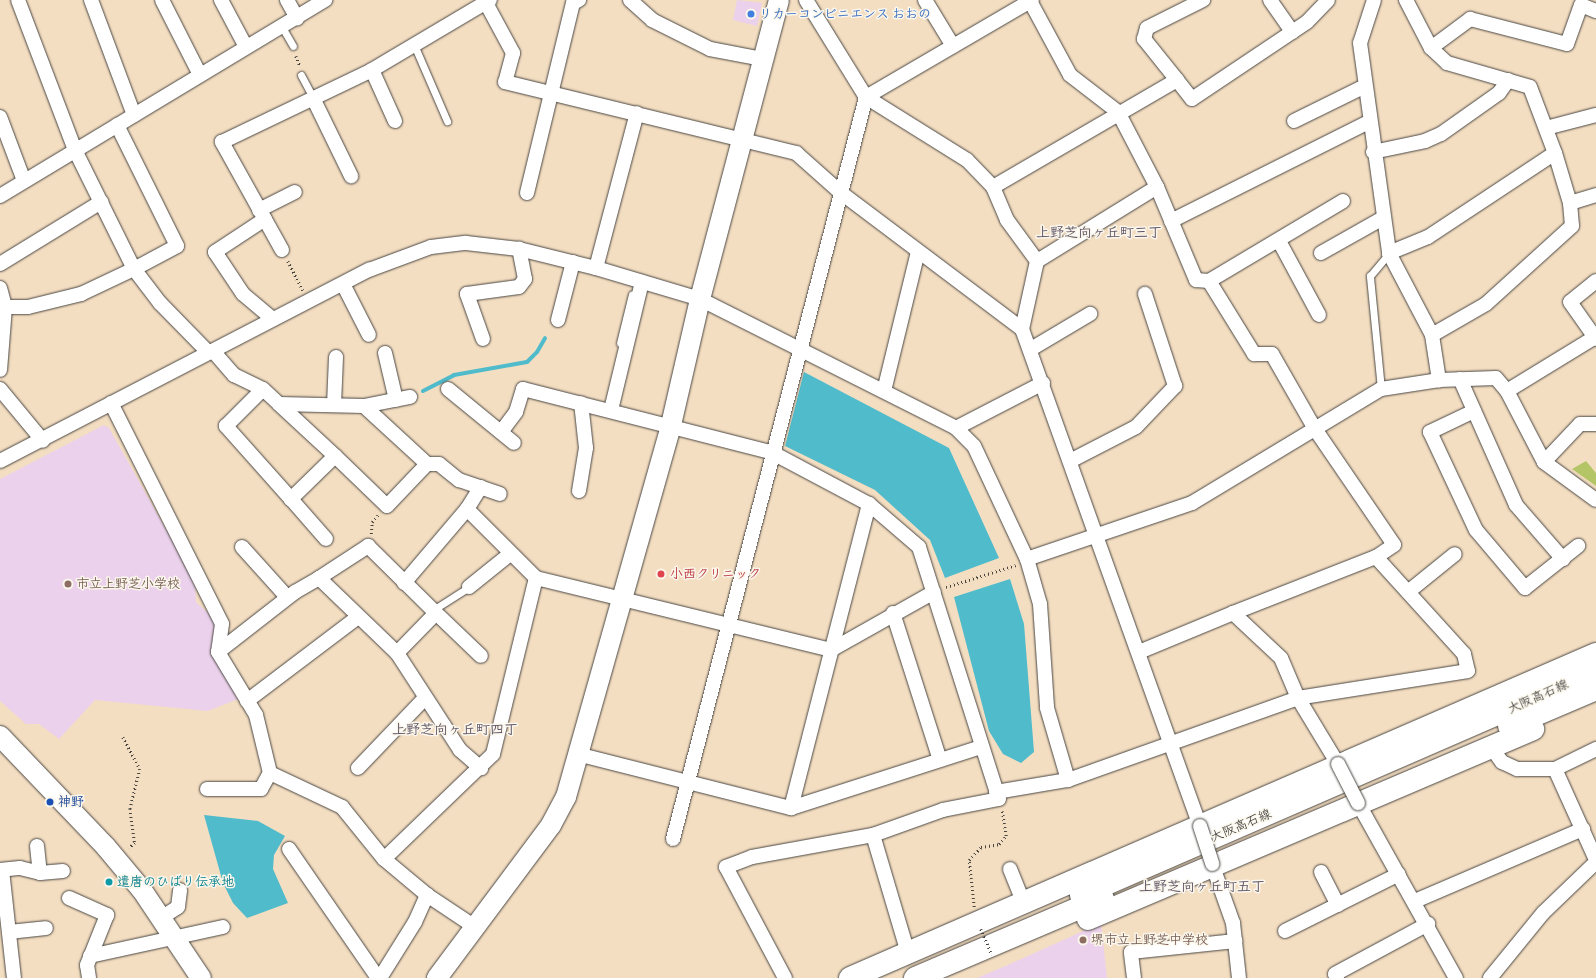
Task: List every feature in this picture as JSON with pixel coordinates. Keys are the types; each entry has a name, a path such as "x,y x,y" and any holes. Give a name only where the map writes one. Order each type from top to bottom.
{"main road":[{"path":"850,978 908,953 979,926 1024,903 1338,764 1596,654"},
{"name":"大阪高石線","path":"885,978 1596,671"},
{"name":"大阪高石線","path":"915,978 1596,690"},
{"path":"953,978 1212,864 1491,747 1596,701"}],"street":[{"path":"18,0 75,150 134,269 160,303 234,375 263,389 387,506 427,464"},
{"path":"91,0 134,114"},
{"path":"162,0 200,75"},
{"path":"221,0 246,48"},
{"path":"287,0 297,18"},
{"path":"0,196 134,114 326,0"},
{"path":"527,193 573,3 579,0"},
{"path":"630,0 652,20 710,49 763,59"},
{"path":"436,978 551,826 566,797 581,755 622,598 671,425 700,299 740,141 779,0"},
{"path":"806,0 866,97 967,160 993,187 1007,220 1037,261"},
{"path":"925,0 953,46"},
{"path":"1203,0 1147,28 1144,39 1192,99 1292,32 1328,0"},
{"path":"1270,0 1292,32"},
{"path":"1374,0 1360,43 1369,122 1383,218 1389,253 1432,335 1439,380"},
{"path":"1406,0 1431,48 1446,63 1530,87 1555,153 1570,203 1572,226 1486,304 1432,335"},
{"path":"282,250 222,142 314,100 372,70 415,47 488,1 513,53 505,82 637,113 740,141 796,153 840,192 1022,329 1031,349 1072,460 1172,744 1233,924 1239,978"},
{"path":"673,839 771,452 866,97 1031,1 1070,75 1118,112 1157,188 1196,280 1210,281 1343,201"},
{"path":"1431,48 1470,19 1567,44 1581,5 1596,11"},
{"path":"372,70 395,121"},
{"path":"993,187 1118,112 1177,80"},
{"path":"1373,152 1425,141 1441,134 1498,93 1508,80"},
{"path":"1294,121 1365,86"},
{"path":"314,100 351,176"},
{"path":"596,268 637,113"},
{"path":"1546,128 1596,115"},
{"path":"0,117 24,181"},
{"path":"1171,221 1369,122"},
{"path":"5,307 28,307 81,294 134,269 177,246 117,125"},
{"path":"1389,253 1428,237 1555,153"},
{"path":"1022,329 1037,261 1157,188"},
{"path":"273,318 243,294 215,252 262,214 295,192"},
{"path":"1570,203 1596,195"},
{"path":"0,264 101,202"},
{"path":"1321,253 1383,218"},
{"path":"1279,240 1318,315"},
{"path":"0,461 43,441 111,403 211,352 273,318 369,270 431,247 466,243 519,249 596,268 700,299 956,428 974,446 1027,559 1040,604 1047,708 1068,780"},
{"path":"483,338 467,294 519,287 525,279 519,249"},
{"path":"884,391 918,252"},
{"path":"558,320 573,262"},
{"path":"611,410 639,281"},
{"path":"1139,652 1233,612 1376,557 1394,545 1315,429 1272,354 1254,354 1210,281"},
{"path":"1507,391 1595,338 1570,302 1596,281"},
{"path":"343,284 369,336"},
{"path":"0,290 5,307 0,370"},
{"path":"1072,460 1136,427 1175,386 1145,294"},
{"path":"1031,349 1090,314"},
{"path":"386,353 396,400"},
{"path":"334,405 336,357"},
{"path":"1027,559 1192,503 1381,390 1439,380 1496,378 1507,391 1544,462 1596,500"},
{"path":"1460,380 1516,505 1563,559"},
{"path":"956,428 1043,383"},
{"path":"0,389 43,441"},
{"path":"263,389 226,426 326,539"},
{"path":"448,389 514,443"},
{"path":"501,432 516,412 523,389 671,425 771,452 869,504 920,547 997,795"},
{"path":"279,404 364,406 410,397"},
{"path":"111,403 222,624 218,652 256,714 270,773 261,789 207,789"},
{"path":"578,491 586,448 581,403"},
{"path":"364,406 427,464 439,464 459,480 500,494"},
{"path":"1474,411 1430,432 1476,530 1525,588 1578,546"},
{"path":"1544,462 1580,424 1596,424"},
{"path":"291,499 335,456"},
{"path":"404,583 467,509 481,487"},
{"path":"791,808 830,650 869,504"},
{"path":"467,509 510,554 536,578 830,650 893,613 934,592"},
{"path":"218,652 287,597 368,546 404,583 481,656"},
{"path":"242,547 287,597"},
{"path":"469,587 510,554"},
{"path":"1408,592 1455,554"},
{"path":"785,978 726,867 752,857 873,835 943,810 997,795 1068,780 1298,698 1468,671 1464,654 1376,557"},
{"path":"319,578 397,653 460,750 481,768"},
{"path":"384,859 481,768 493,754 536,578"},
{"path":"397,653 434,612"},
{"path":"1233,612 1280,658 1298,698 1338,764 1358,803 1428,924 1456,978"},
{"path":"893,613 940,760"},
{"path":"247,701 358,617"},
{"path":"358,768 425,698"},
{"path":"0,736 115,858 161,918 201,978"},
{"path":"581,755 791,808 981,747"},
{"path":"1491,747 1502,762 1517,769 1555,769 1596,749"},
{"path":"1490,978 1543,914 1596,861 1555,769"},
{"path":"270,773 342,807 384,859 426,895 475,927"},
{"path":"1415,901 1582,829"},
{"path":"873,835 908,953"},
{"path":"37,846 40,873"},
{"path":"289,849 379,978 415,922 426,895"},
{"path":"14,978 1,870 20,868 40,873 63,871"},
{"path":"1010,869 1024,903"},
{"path":"1322,872 1338,905"},
{"path":"1285,931 1399,874"},
{"path":"161,918 178,907 180,890"},
{"path":"69,898 107,915 87,965 90,978"},
{"path":"1337,978 1336,974 1428,924"},
{"path":"90,956 223,927"},
{"path":"9,932 46,928"},
{"path":"1134,978 1131,952 1235,942"}],"lane":[{"path":"282,27 293,46"},
{"path":"415,47 446,121"},
{"path":"301,75 314,100"},
{"path":"1381,390 1370,276 1389,253"},
{"path":"620,342 639,281"},
{"path":"434,612 469,587"}],"path":[{"path":"293,46 301,75"},
{"path":"282,250 309,301"},
{"path":"368,546 372,522 387,506"},
{"path":"950,586 1027,559"},
{"path":"115,858 135,843 130,809 140,779 138,763 123,737"},
{"path":"992,955 979,926 970,860 981,847 999,844 1006,836 997,795"}],"shaded area":[{"path":"737,0 762,3 757,26 733,20"},
{"path":"104,425 109,428 195,581 196,602 215,619 214,655 238,699 208,711 95,700 59,739 39,724 26,724 0,701 0,479"},
{"name":"堺市立上野芝中学校","path":"1101,923 1107,978 977,978 1003,967"}],"green space":[{"path":"1586,461 1596,473 1596,486 1572,469"}],"water":[{"path":"804,372 949,448 999,558 945,578 930,540 875,490 785,446"},
{"path":"1010,579 1024,624 1034,752 1021,763 1003,754 989,731 954,597"},
{"path":"204,815 258,821 285,836 274,855 273,869 288,903 247,918 233,903 223,883"}],"waterway":[{"path":"423,391 454,375 527,362 537,352 545,338"}],"place":[{"name":"リカーコンビニエンス おおの","path":"751,14"},
{"name":"小西クリニック","path":"661,574"},
{"name":"市立上野芝小学校","path":"68,584"},
{"name":"神野","path":"50,802"},
{"name":"遣唐のひばり伝承地","path":"109,882"},
{"name":"堺市立上野芝中学校","path":"1083,940"}],"district":[{"name":"上野芝向ヶ丘町三丁","path":"1099,232"},
{"name":"上野芝向ヶ丘町四丁","path":"455,729"},
{"name":"上野芝向ヶ丘町五丁","path":"1202,886"}]}
